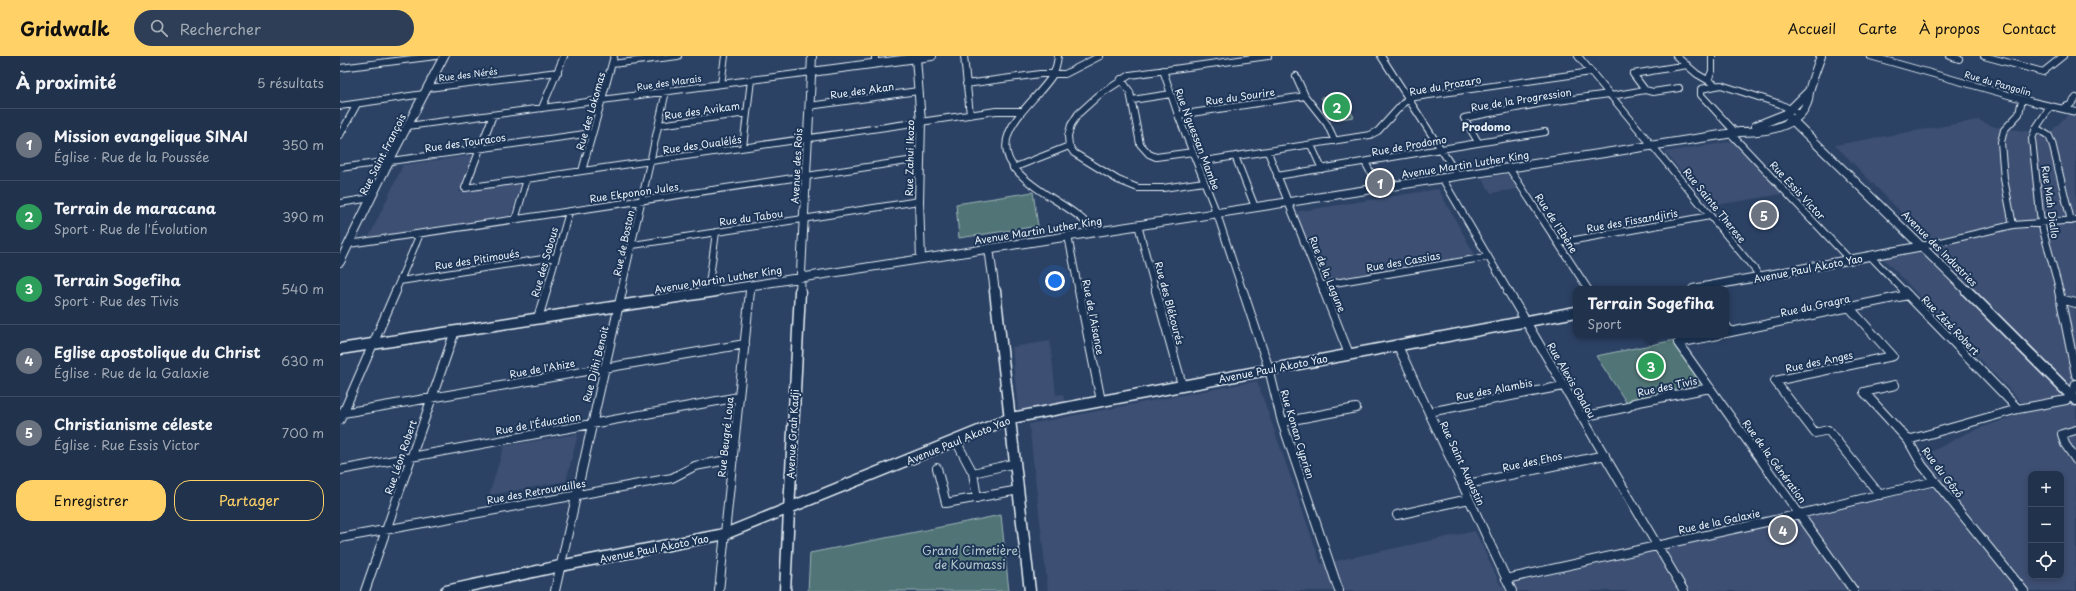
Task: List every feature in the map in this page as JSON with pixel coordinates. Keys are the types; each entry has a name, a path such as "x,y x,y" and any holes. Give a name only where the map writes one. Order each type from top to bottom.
{"street":[{"path":"340,68 436,56"},
{"name":"Rue Saint François","path":"340,262 389,161 444,56"},
{"path":"542,108 564,56"},
{"name":"Rue des Lokomas","path":"582,171 614,56"},
{"path":"612,64 678,56"},
{"path":"721,84 725,56"},
{"name":"Avenue des Rois","path":"800,278 812,56"},
{"name":"Rue des Marais","path":"408,126 811,72 875,60 932,56"},
{"path":"964,56 970,114"},
{"path":"1058,56 1059,61 1054,74 1020,110 1013,122 1008,138 1007,156 1013,168 1030,183 1086,221 1095,232"},
{"path":"966,84 1040,74 1065,74 1100,56"},
{"path":"1208,56 1210,64"},
{"path":"1204,182 1148,189 1127,185 1079,157 1069,146 1067,130 1079,113 1111,85 1130,75 1268,56"},
{"path":"1381,56 1458,176"},
{"name":"Rue Sainte Therese","path":"1578,56 1761,277"},
{"path":"1676,56 1716,85 1789,112 1800,114"},
{"path":"1708,80 1712,71 1712,56"},
{"name":"Avenue Martin Luther King","path":"340,349 1442,178 1736,133 1760,131 1794,120 1800,114 1807,104 1809,90 1821,56"},
{"name":"Rue du Pangolin","path":"1870,56 2050,107 2063,108 2076,112"},
{"path":"1950,56 1959,59"},
{"path":"1984,56 2043,72 2063,56"},
{"name":"Rue Zahui Ikozo","path":"916,58 921,122 919,202 921,259"},
{"path":"1645,90 1633,74 1687,65"},
{"name":"Rue N'guessan Mambe","path":"1163,70 1178,115 1198,162 1204,182 1217,214"},
{"name":"Rue des Nérés","path":"340,106 426,91 558,72"},
{"name":"Rue du Prozaro","path":"1198,162 1375,134 1408,98 1591,72"},
{"path":"1296,76 1305,96 1327,124 1335,141"},
{"path":"1121,79 1130,92 1140,144 1149,154 1156,158 1193,152"},
{"path":"743,147 751,80"},
{"name":"Rue Essis Victor","path":"1716,85 1704,87 1700,91 1850,260"},
{"path":"1610,95 1645,90 1653,92 1679,88"},
{"name":"Avenue Martin Luther King","path":"1736,133 1765,124 1789,112 1809,90"},
{"name":"Rue de Boston","path":"620,305 666,91"},
{"name":"Rue des Akan","path":"809,106 918,91"},
{"path":"1132,100 1171,94"},
{"name":"Rue de la Progression","path":"1478,142 1464,118 1543,103 1610,95"},
{"name":"Rue du Sourire","path":"1178,115 1305,96"},
{"path":"2063,108 2070,105 2076,98"},
{"path":"2013,225 2003,166 2002,139 2009,123 2018,115 2022,99"},
{"path":"340,134 357,104"},
{"name":"Rue Mah Diallo","path":"2050,107 2036,128 2032,139 2041,223 2060,299 2076,374"},
{"name":"Rue des Oualélés","path":"493,115 465,188 970,114 1020,110"},
{"name":"Avenue des Industries","path":"1789,112 1794,120 1923,246 2074,398"},
{"name":"Rue des Avikam","path":"658,125 747,113"},
{"path":"1923,246 2013,225 2073,220 2052,143 2049,136 2036,128"},
{"name":"Rue de Prodomo","path":"1277,176 1545,132"},
{"name":"Rue des Touracos","path":"340,168 592,133"},
{"path":"1310,145 1322,169"},
{"path":"1013,168 1069,146"},
{"name":"Rue de la Lagune","path":"1268,152 1323,285 1349,354"},
{"path":"1235,156 1255,207"},
{"name":"Rue Ekponon Jules","path":"349,244 921,160"},
{"path":"1365,162 1379,188"},
{"name":"Rue de l'Ebène","path":"1509,168 1586,286"},
{"name":"Rue Alexis Gbalou","path":"1442,178 1684,591"},
{"path":"515,220 527,179"},
{"path":"340,203 371,198"},
{"name":"Rue du Tabou","path":"632,245 919,202"},
{"name":"Rue des Sobous","path":"538,318 568,212"},
{"name":"Rue Konan Cyprien","path":"1217,214 1269,369 1282,422 1339,591"},
{"name":"Rue des Fissandjiris","path":"1558,243 1710,216"},
{"name":"Rue des Blékourés","path":"1138,225 1182,386"},
{"path":"708,292 716,232"},
{"path":"342,416 420,234"},
{"name":"Rue de l'Aisance","path":"1068,236 1101,401"},
{"name":"Avenue Paul Akoto Yao","path":"1712,286 1923,246"},
{"path":"988,248 1011,418 1030,591"},
{"name":"Rue Zézé Robert","path":"1870,256 2018,409"},
{"name":"Rue des Pitimoués","path":"400,281 556,257"},
{"name":"Rue des Cassias","path":"1323,285 1487,257"},
{"name":"Avenue Grah Kadji","path":"785,591 800,278"},
{"name":"Rue Beugré Loua","path":"719,591 751,285"},
{"name":"Rue du Gragra","path":"1729,333 1908,295"},
{"path":"2060,299 2076,303"},
{"name":"Rue Djihi Benoit","path":"555,591 590,424 620,305"},
{"name":"Rue des Anges","path":"1849,307 1893,356 1775,381 1815,433 1828,430 1880,495"},
{"name":"Avenue Paul Akoto Yao","path":"446,591 560,566 725,534 1011,418 1397,344 1573,313"},
{"name":"Rue Léon Robert","path":"365,591 385,529 455,331"},
{"name":"Rue de la Génération","path":"1703,338 1678,343 1854,591"},
{"name":"Rue de l'Ahize","path":"342,416 432,397 745,344"},
{"name":"Rue Saint Augustin","path":"1397,344 1512,591"},
{"path":"2074,398 2076,384"},
{"path":"1895,385 1864,392 1908,440"},
{"name":"Rue des Alambis","path":"1429,412 1563,386"},
{"name":"Rue des Tivis","path":"1582,417 1628,407 1634,402 1710,388"},
{"name":"Rue de l'Éducation","path":"340,470 739,397"},
{"name":"Rue du Gôzô","path":"2024,591 1935,481 1922,464 1908,440 2018,409 2074,398"},
{"path":"1282,422 1356,408"},
{"path":"2076,430 2062,434 2065,444 2076,460"},
{"path":"956,441 973,473 976,498"},
{"name":"Rue des Ehos","path":"1463,485 1604,455"},
{"name":"Rue des Retrouvailles","path":"340,538 672,478 695,466 733,459"},
{"path":"973,473 1016,463"},
{"path":"937,468 946,503 1019,490"},
{"name":"Rue de la Galaxie","path":"1506,579 1657,544 1801,515 1935,481"},
{"path":"1397,515 1469,499"}],"shaded area":[{"path":"2076,106 2076,591 1048,591 1029,424 1257,381 1321,564 1475,531 1501,586 1944,485 1923,456 1967,433 2026,412 2022,403 1883,258 1935,247 1835,145 1978,120 1995,127 2049,134"},
{"path":"1735,141 1783,194 1710,206 1665,152"},
{"path":"473,155 459,192 522,183 510,217 369,237 403,165"},
{"path":"1508,174 1518,189 1491,193 1482,178"},
{"path":"1438,189 1475,255 1324,281 1295,212"},
{"path":"1050,341 1056,395 1063,394 1065,404 1018,411 1012,347"},
{"path":"578,434 566,481 489,495 504,446"}],"green space":[{"path":"1341,94 1354,117 1333,120 1321,97"},
{"path":"1033,192 1038,226 959,238 956,204"},
{"path":"1680,339 1712,384 1626,402 1596,356"},
{"name":"Grand Cimetière de Koumassi","path":"1001,515 1009,591 808,591 810,553"}],"place":[{"name":"Terrain de maracana","path":"1337,107"},
{"name":"Mission evangelique SINAI","path":"1380,183"},
{"name":"Christianisme céleste","path":"1764,215"},
{"name":"Terrain Sogefiha","path":"1651,366"},
{"name":"Eglise apostolique du Christ","path":"1783,530"}],"district":[{"name":"Prodomo","path":"1486,126"}]}
